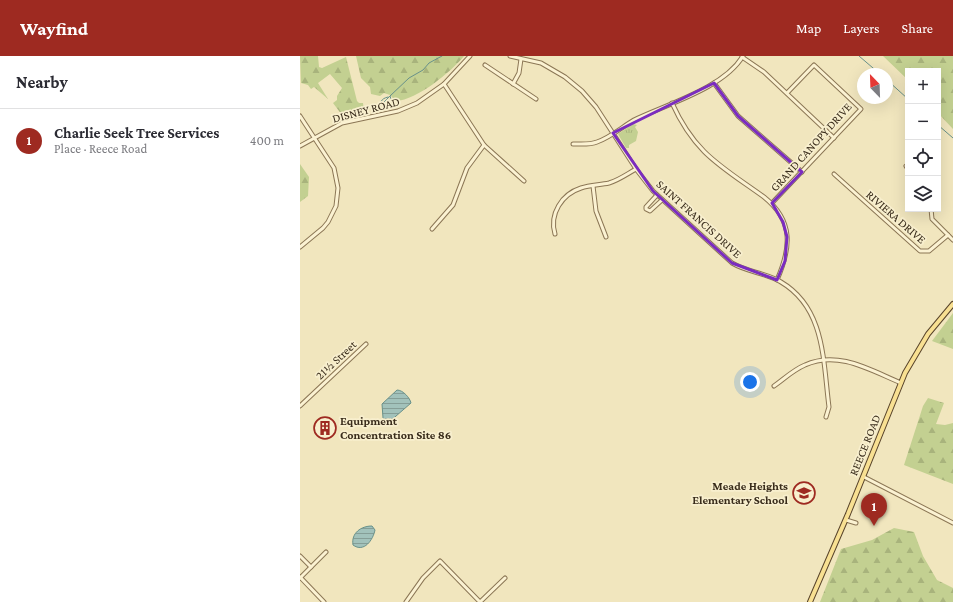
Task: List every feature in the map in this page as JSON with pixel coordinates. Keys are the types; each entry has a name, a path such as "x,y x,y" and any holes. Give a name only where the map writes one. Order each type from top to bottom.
{"main road":[{"name":"REECE ROAD","path":"810,602 846,520 901,383 925,339 953,304"}],"street":[{"name":"DISNEY ROAD","path":"300,146 348,121 406,108 427,98 444,84 470,56"},
{"name":"SAINT FRANCIS DRIVE","path":"510,56 541,63 576,85 592,102 636,169 662,200 732,263 741,268 777,280 799,294 811,312 818,333 829,407 826,418"},
{"path":"573,144 595,143 636,119 714,83 731,71 743,57 764,72 834,138"},
{"path":"513,84 519,73 521,59"},
{"path":"485,65 536,99"},
{"name":"GRAND CANOPY DRIVE","path":"772,203 861,109 814,65 787,93"},
{"path":"714,83 738,116 802,172"},
{"path":"444,84 484,145 524,181"},
{"path":"672,102 684,126 703,151 772,203 783,222 788,237 785,260 777,280"},
{"path":"300,116 334,168 338,185 338,198 331,217 326,225 300,247"},
{"path":"432,229 453,205 467,168 484,145"},
{"path":"555,234 553,220 560,204 575,191 619,179 636,169"},
{"name":"RIVIERA DRIVE","path":"834,174 920,252 929,251 948,235"},
{"path":"593,186 596,212 606,236"},
{"path":"657,195 647,205 646,210 650,211 662,200"},
{"path":"931,212 932,219 953,240"},
{"name":"21½ Street","path":"300,406 366,344"},
{"path":"774,386 800,367 822,360 833,359 853,362 901,383"},
{"path":"864,476 953,523"},
{"path":"846,520 856,524"},
{"path":"324,602 300,578 326,552"},
{"path":"300,556 311,567"},
{"path":"406,602 423,578 440,561 480,602 505,578"}],"highlighted area":[{"path":"714,83 738,116 802,172 772,203 783,222 787,237 785,261 777,280 732,263 653,191 613,133"}],"green space":[{"path":"300,56 318,56 319,67 322,68 346,57 357,101 359,103 363,103 364,112 342,115 333,103 337,100 337,96 342,88 330,74 318,83 328,99 314,87 311,89 308,85 301,83"},
{"path":"356,56 464,56 451,70 423,91 414,96 396,101 390,95 384,93 380,96 371,94 370,87 361,78"},
{"path":"883,56 953,56 953,129 941,116 941,68 905,68 905,77"},
{"path":"633,124 637,125 635,127 638,132 636,141 629,145 629,148 626,148 618,134"},
{"path":"300,164 309,177 308,196 300,202"},
{"path":"953,313 953,349 932,341"},
{"path":"928,398 944,403 936,424 945,425 953,423 953,484 904,465 923,406"},
{"path":"894,528 914,532 923,556 937,580 953,588 953,602 820,602 841,549 872,540"}],"water":[{"path":"397,390 402,391 411,403 388,423 383,418 382,404"},
{"path":"372,526 375,530 372,538 367,544 361,547 353,545 355,534 358,531 364,527"}],"waterway":[{"path":"393,105 390,96 409,78 423,70 429,63 442,56"},
{"path":"859,56 873,68"},
{"path":"893,85 905,96"},
{"path":"384,107 384,102 390,96"},
{"path":"380,108 382,100 388,97"},
{"path":"941,128 953,138"}],"place":[{"name":"Equipment Concentration Site 86","path":"325,428"},
{"name":"Meade Heights Elementary School","path":"804,493"},
{"name":"Charlie Seek Tree Services","path":"874,526"}]}
